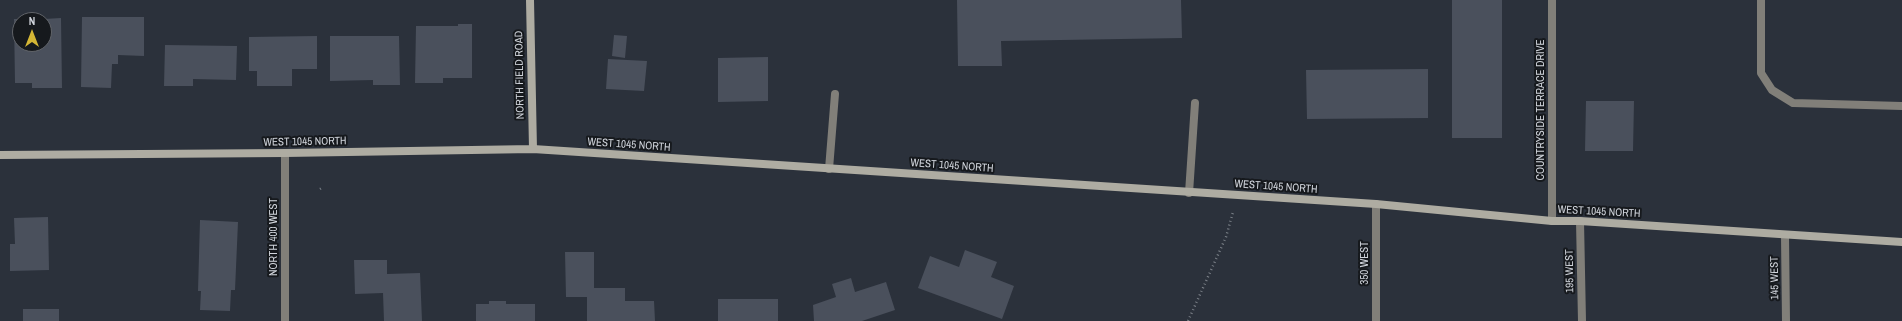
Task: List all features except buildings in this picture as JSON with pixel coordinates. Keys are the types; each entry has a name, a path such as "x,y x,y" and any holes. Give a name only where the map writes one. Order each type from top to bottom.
{"main road":[{"name":"NORTH FIELD ROAD","path":"530,0 533,149"},
{"name":"WEST 1045 NORTH","path":"0,155 285,153 533,149 1376,204 1552,221 1580,221 1785,236 1902,242"}],"street":[{"name":"COUNTRYSIDE TERRACE DRIVE","path":"1552,0 1552,221"},
{"path":"1761,0 1761,72 1772,90 1793,103 1902,106"},
{"path":"830,169 835,94"},
{"path":"1190,193 1195,103"},
{"name":"NORTH 400 WEST","path":"285,153 285,321"},
{"name":"350 WEST","path":"1376,204 1376,321"},
{"name":"195 WEST","path":"1580,221 1582,321"},
{"name":"145 WEST","path":"1785,236 1786,321"}],"path":[{"path":"1188,321 1226,237 1237,196"}]}
